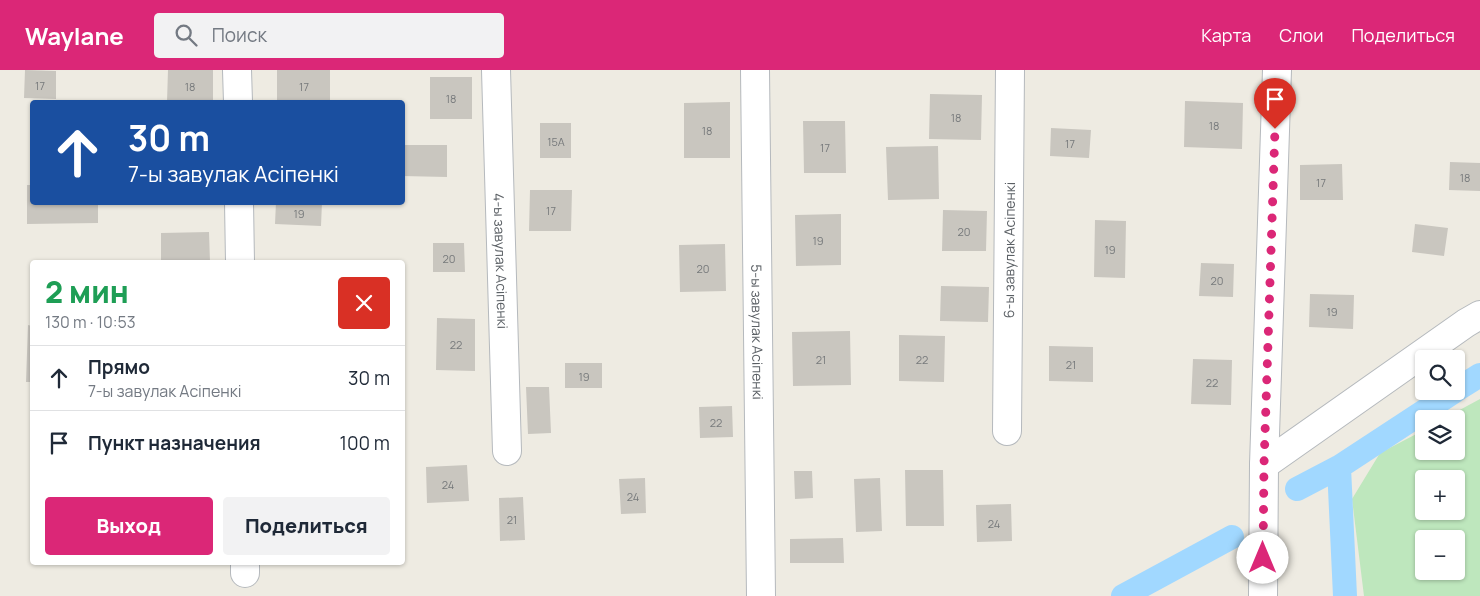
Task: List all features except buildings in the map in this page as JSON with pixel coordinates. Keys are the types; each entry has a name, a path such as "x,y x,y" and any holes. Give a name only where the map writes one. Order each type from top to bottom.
{"street":[{"path":"237,70 238,100"},
{"name":"4-ы завулак Асіпенкі","path":"496,70 507,451"},
{"name":"5-ы завулак Асіпенкі","path":"755,70 761,596"},
{"name":"6-ы завулак Асіпенкі","path":"1007,430 1010,70"},
{"path":"1263,596 1264,465 1277,70"},
{"path":"239,205 240,260"},
{"path":"1264,465 1480,315"}],"green space":[{"path":"1480,399 1480,596 1364,596 1352,499 1380,453 1415,435 1415,460 1465,460 1465,410 1460,410"}],"waterway":[{"path":"1465,384 1480,375"},
{"path":"1345,596 1339,467 1441,400"},
{"path":"1297,489 1339,467"},
{"path":"1123,596 1232,537"}],"route":[{"path":"1263,558 1264,465 1275,129"}]}
